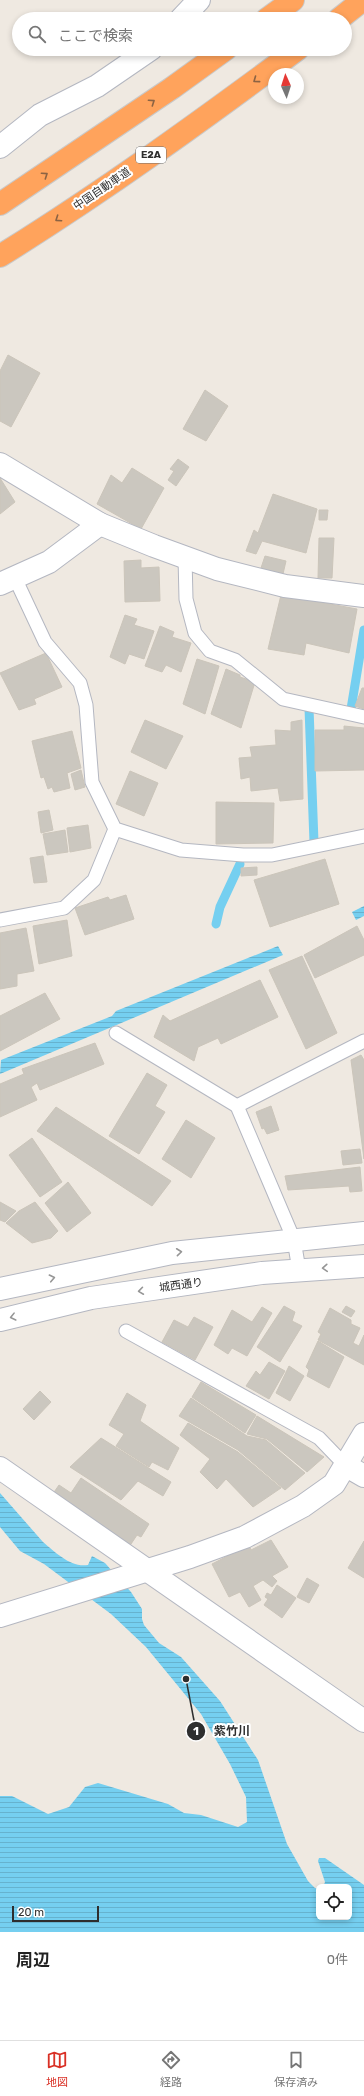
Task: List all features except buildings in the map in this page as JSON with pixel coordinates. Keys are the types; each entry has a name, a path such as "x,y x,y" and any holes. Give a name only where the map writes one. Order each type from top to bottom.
{"highway":[{"path":"277,12 293,0"},
{"path":"348,12 363,0"},
{"path":"0,204 159,97 216,56"},
{"name":"中国自動車道","path":"0,256 54,222 184,133 288,56"}],"street":[{"path":"188,12 199,0"},
{"path":"0,147 40,115 97,86 141,56"},
{"path":"0,464 100,524 184,557 217,568 285,586 364,596"},
{"path":"7,581 49,562 100,524"},
{"path":"0,1289 172,1253 364,1233"},
{"name":"城西通り","path":"0,1320 91,1298 262,1273 364,1266"},
{"path":"0,1616 49,1602 232,1542 258,1530 303,1506 334,1484 364,1434"},
{"path":"345,1465 364,1476"},
{"path":"0,1468 140,1572 364,1721"}],"lane":[{"path":"184,557 186,600 195,633 210,651 235,660 283,699 364,717"},
{"path":"7,581 45,642 80,683 86,705 92,782 115,829 181,850 243,855 272,855 364,836"},
{"path":"0,920 64,908 94,880 115,829"},
{"path":"116,1033 237,1106 294,1240 299,1270"},
{"path":"237,1106 364,1041"},
{"path":"126,1331 319,1438 345,1465"}],"water":[{"path":"364,906 364,916 356,920 352,912"},
{"path":"278,946 283,955 0,1074 1,1060 112,1016 116,1011"},
{"path":"0,1493 43,1542 69,1562 88,1565 92,1556 105,1563 131,1592 142,1609 142,1619 144,1625 159,1643 181,1657 220,1701 258,1760 287,1844 308,1881 316,1888 316,1920 352,1920 352,1884 324,1884 325,1882 318,1861 319,1858 325,1858 364,1885 364,1932 0,1932 0,1796 12,1796 48,1814 69,1807 85,1787 98,1783 168,1804 184,1813 201,1815 238,1827 247,1822 246,1797 230,1764 201,1714 146,1647 111,1614 44,1564 20,1551 0,1527"}],"waterway":[{"path":"351,709 364,630"},
{"path":"309,708 314,842"},
{"path":"216,924 220,907 240,864"}],"place":[{"name":"紫竹川","path":"186,1679"}]}
